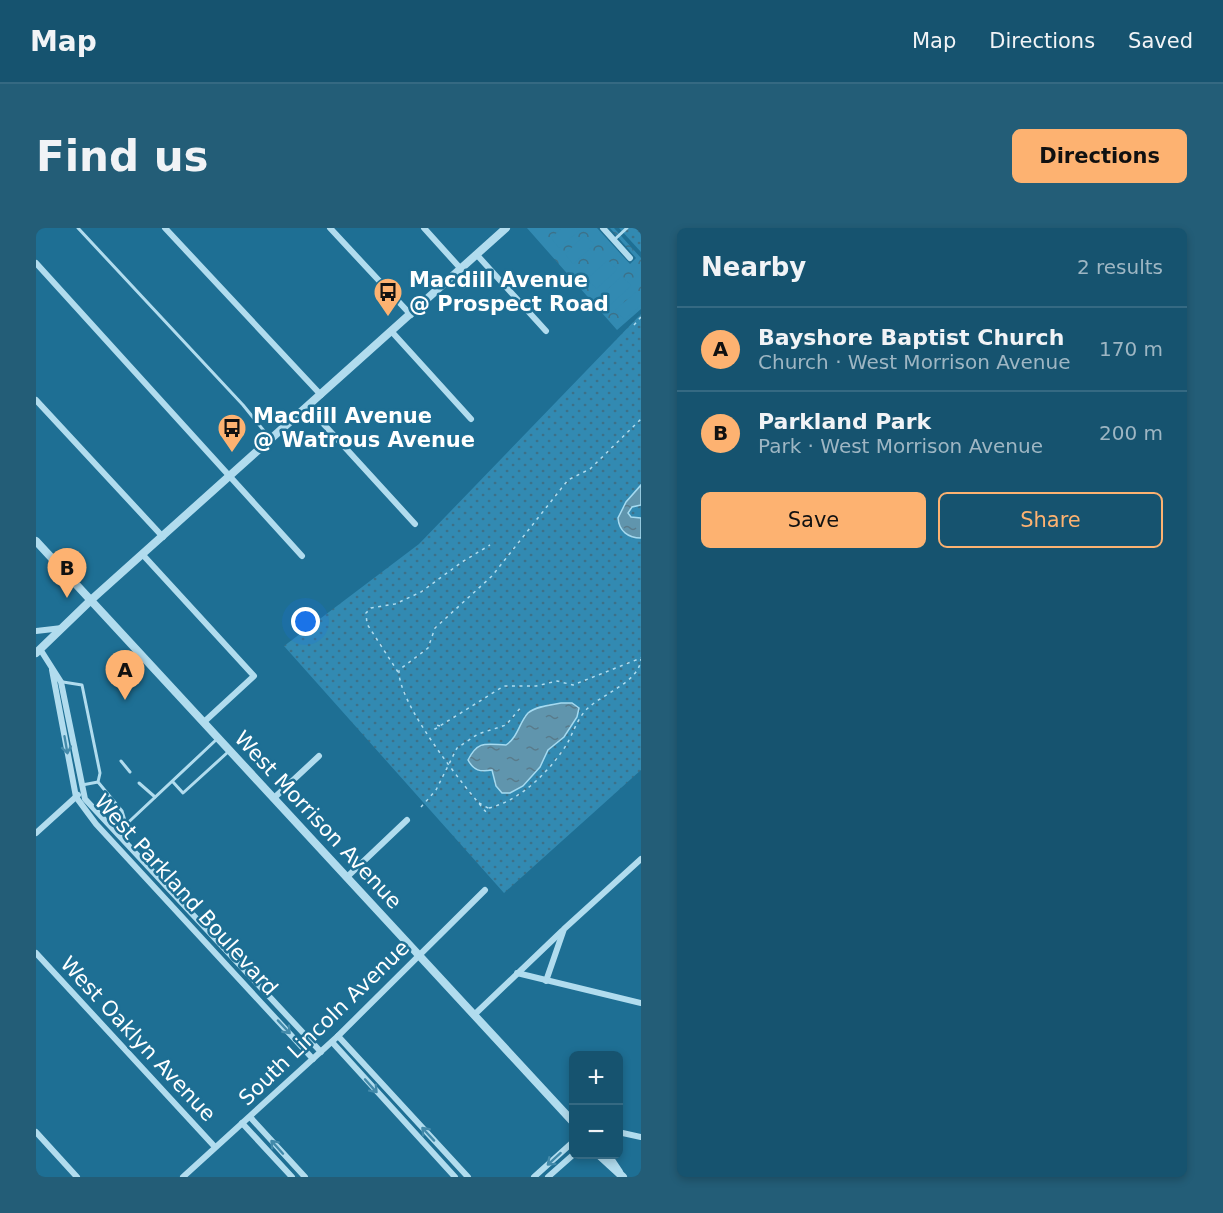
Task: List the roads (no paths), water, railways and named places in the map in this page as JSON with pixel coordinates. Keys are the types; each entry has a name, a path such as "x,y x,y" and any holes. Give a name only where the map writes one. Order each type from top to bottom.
{"street":[{"path":"165,228 321,395"},
{"path":"330,228 411,315"},
{"path":"424,228 461,269"},
{"path":"38,651 91,600 506,228"},
{"path":"603,228 630,258"},
{"path":"477,255 546,331"},
{"path":"36,263 302,556"},
{"path":"392,332 471,419"},
{"path":"36,400 163,537"},
{"path":"308,407 416,524"},
{"name":"West Morrison Avenue","path":"36,541 569,1119"},
{"path":"143,555 254,676 204,722"},
{"path":"36,631 62,628"},
{"name":"West Parkland Boulevard","path":"38,651 61,682 86,799 321,1052"},
{"name":"West Parkland Boulevard","path":"51,667 76,797 91,818 313,1059"},
{"path":"274,798 319,756"},
{"path":"36,832 76,797 82,788"},
{"path":"346,877 407,820"},
{"path":"474,1015 641,859"},
{"name":"South Lincoln Avenue","path":"183,1177 332,1042 486,890"},
{"path":"546,981 564,929"},
{"name":"West Oaklyn Avenue","path":"36,953 215,1147"},
{"path":"517,973 641,1003"},
{"path":"338,1036 468,1177"},
{"path":"332,1042 455,1177"},
{"path":"250,1117 305,1177"},
{"path":"242,1124 292,1177"},
{"path":"36,1132 77,1177"},
{"path":"623,1133 641,1137"},
{"path":"534,1177 569,1145"},
{"path":"548,1177 569,1158"},
{"path":"603,1159 622,1176"},
{"path":"610,1159 622,1176"}],"lane":[{"path":"78,228 243,405 271,440"},
{"path":"614,240 627,228"},
{"path":"61,682 82,685 100,772 98,782"},
{"path":"117,833 218,738"},
{"path":"173,782 183,793 230,751"},
{"path":"121,762 130,772"},
{"path":"82,788 98,782"},
{"path":"98,782 122,811 126,824"},
{"path":"139,783 155,797"}],"water":[{"path":"641,485 641,505 632,507 628,513 631,517 641,518 641,538 625,533 620,527 618,518 626,502"},
{"path":"572,703 579,708 577,717 564,737 548,750 540,767 523,786 510,793 502,793 496,786 492,770 478,770 470,764 468,760 479,746 506,745 510,742 528,713 544,706"}],"place":[{"name":"Macdill Avenue @ Prospect Road","path":"388,318"},
{"name":"Macdill Avenue @ Watrous Avenue","path":"232,454"},
{"name":"Parkland Park","path":"67,598"},
{"name":"Bayshore Baptist Church","path":"125,700"}]}
